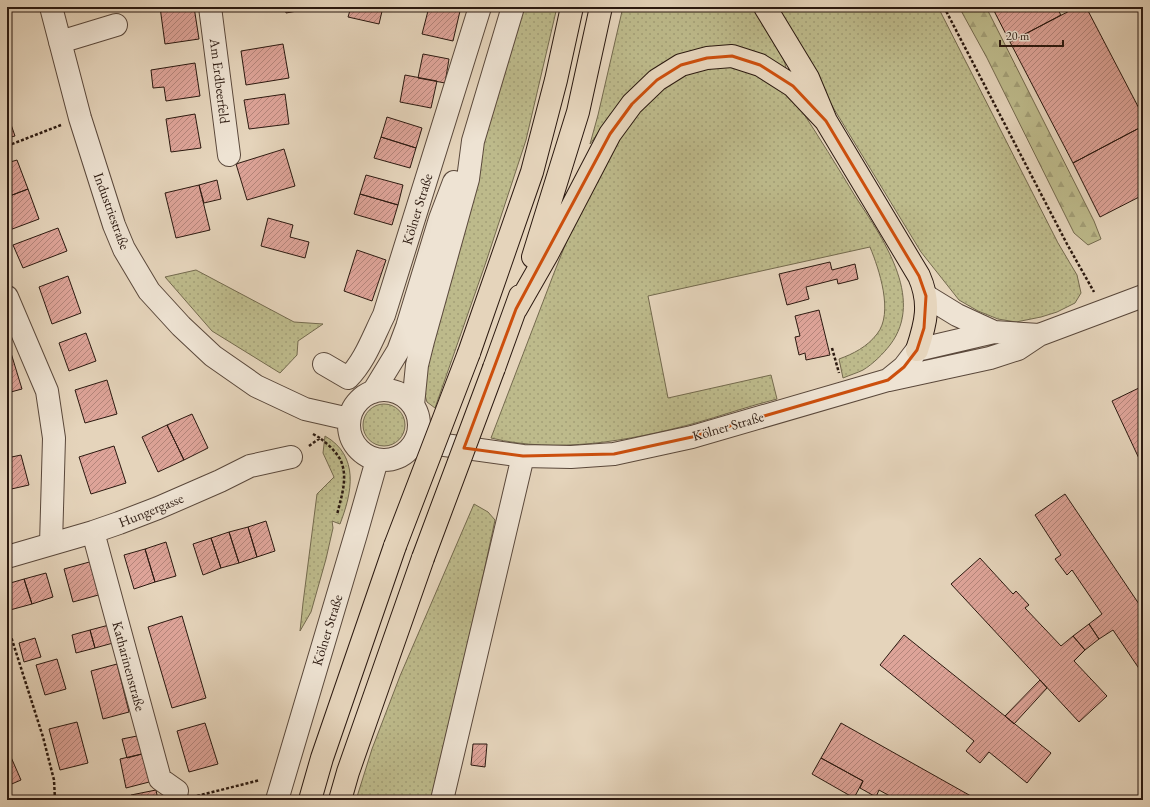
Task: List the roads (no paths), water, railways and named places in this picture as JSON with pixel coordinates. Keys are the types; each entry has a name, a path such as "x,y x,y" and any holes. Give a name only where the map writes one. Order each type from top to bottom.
{"highway":[{"path":"310,800 322,758 395,546 469,353 532,172 556,80 572,7"},
{"path":"340,800 423,558 516,309 543,230 578,112 601,7"},
{"path":"764,7 808,78 826,120 919,276 924,287 926,296 926,317 917,350"},
{"path":"516,309 552,246 610,134 632,104 657,80 681,65 707,58 732,56 760,65 793,86 826,120"}],"street":[{"name":"Industriestraße","path":"51,7 80,118 114,225 124,249 149,291 181,326 213,356 256,386 305,409 350,419"},
{"name":"Am Erdbeerfeld","path":"210,7 229,154"},
{"name":"Kölner Straße","path":"324,364 348,378 365,356 384,315 480,7"},
{"name":"Kölner Straße","path":"350,419 351,413 358,402 364,396 373,392 398,351 407,327 440,219 456,178 473,141 513,7"},
{"path":"60,42 116,25"},
{"name":"Kölner Straße","path":"473,141 468,179 417,365 413,405 420,421 419,433 416,441 523,456 570,457 614,454 692,437 888,380 904,367 917,350"},
{"path":"926,296 967,320 994,332"},
{"path":"888,380 990,358 1018,349 1039,335 1143,296"},
{"path":"7,297 47,391 54,438 51,544"},
{"path":"917,350 994,332 1039,335"},
{"path":"917,350 947,357 990,358"},
{"path":"373,392 385,390 395,392 404,396 413,405"},
{"path":"350,419 349,431 356,447 365,455 377,460 388,460 402,456 411,449 416,441"},
{"path":"442,800 523,456"},
{"name":"Hungergasse","path":"7,557 93,532 158,508 250,466 291,457"},
{"name":"Kölner Straße","path":"277,800 377,460"},
{"name":"Katharinenstraße","path":"93,532 160,779 177,791"}]}
